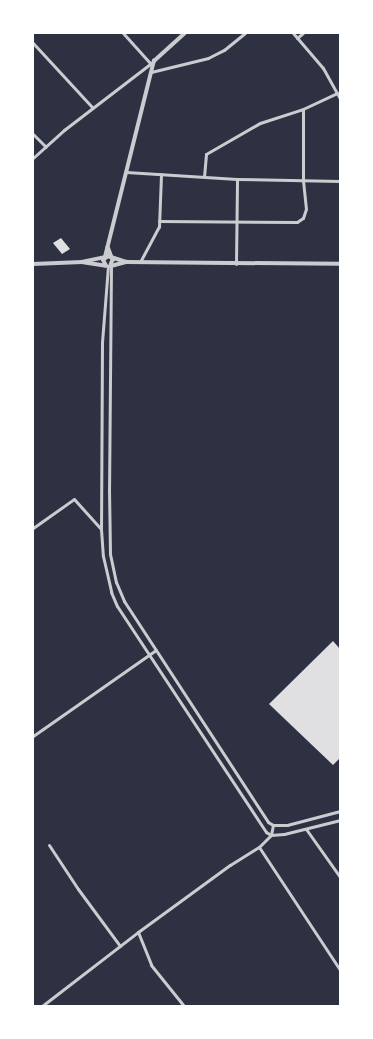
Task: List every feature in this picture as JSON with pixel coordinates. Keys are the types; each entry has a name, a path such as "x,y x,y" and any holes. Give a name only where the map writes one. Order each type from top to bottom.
{"street":[{"path":"108,266 103,262 152,72 152,62 123,33"},
{"path":"33,158 93,108 152,62 185,33"},
{"path":"152,72 208,58 224,50 245,33"},
{"path":"293,33 323,68 340,99"},
{"path":"297,38 303,33"},
{"path":"33,43 93,108"},
{"path":"204,177 206,154 260,123 303,109 337,93"},
{"path":"159,221 297,222 303,218 306,209 303,181 303,109"},
{"path":"33,134 46,147"},
{"path":"126,172 237,179 340,181"},
{"path":"140,262 159,221 161,174"},
{"path":"236,264 237,179"},
{"path":"108,246 113,258"},
{"path":"33,264 82,262 105,257 126,262"},
{"path":"113,258 108,266 102,343 101,425 101,529 111,592 117,606 151,655 263,829 271,835"},
{"path":"82,262 108,266 126,262 340,264"},
{"path":"108,266 110,554 116,582 124,601 216,745 264,817 272,826 271,835"},
{"path":"101,425 110,424"},
{"path":"33,528 74,499 101,529"},
{"path":"33,736 151,655 156,650"},
{"path":"211,749 216,745"},
{"path":"272,826 287,825 340,811"},
{"path":"42,1006 138,932 230,865 259,847 271,835 306,829 340,820"},
{"path":"306,829 340,878"},
{"path":"49,845 78,889 120,946"},
{"path":"259,847 340,970"},
{"path":"138,932 151,965 184,1006"}],"building":[{"path":"61,238 70,249 62,254 53,243"},
{"path":"333,641 340,649 340,758 333,765 269,704"}]}
